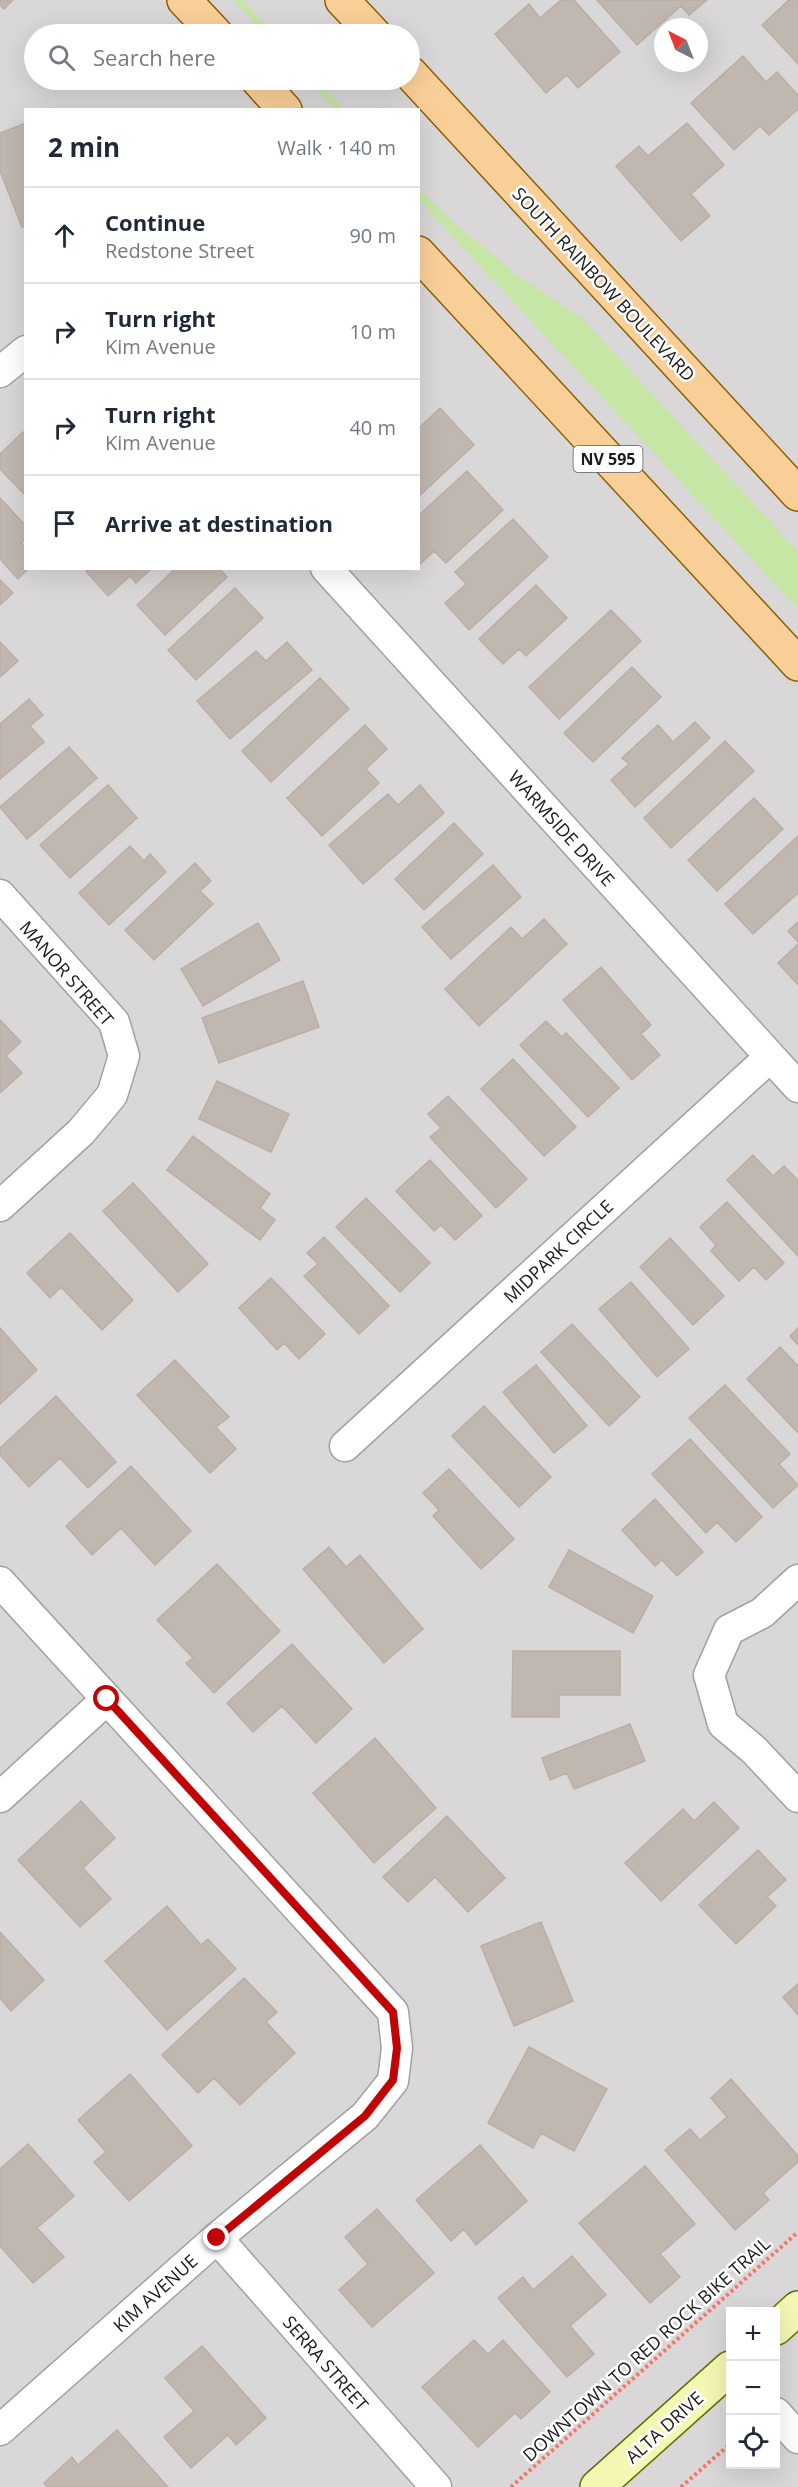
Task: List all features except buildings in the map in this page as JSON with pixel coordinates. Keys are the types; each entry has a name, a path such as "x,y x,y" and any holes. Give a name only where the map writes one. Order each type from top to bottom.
{"main road":[{"path":"184,0 207,24"},
{"path":"342,0 365,24"},
{"name":"SOUTH RAINBOW BOULEVARD","path":"420,84 798,494"},
{"path":"267,90 283,108"},
{"name":"NV 595","path":"420,255 798,664"},
{"path":"780,2324 798,2308"},
{"name":"ALTA DRIVE","path":"597,2487 726,2372"}],"street":[{"path":"0,372 24,353"},
{"name":"WARMSIDE DRIVE","path":"328,570 798,1087"},
{"name":"MANOR STREET","path":"0,895 114,1023 124,1056 112,1095 81,1132 0,1206"},
{"name":"MIDPARK CIRCLE","path":"345,1446 770,1057"},
{"path":"798,1580 762,1613 729,1630 709,1675 723,1724 754,1750 798,1797"},
{"name":"KIM AVENUE","path":"0,1582 393,2012 397,2048 393,2080 365,2116 217,2238 0,2430"},
{"path":"0,1797 107,1699"},
{"name":"SERRA STREET","path":"217,2238 436,2487"},
{"path":"778,2415 798,2438"}],"path":[{"name":"DOWNTOWN TO RED ROCK BIKE TRAIL","path":"511,2487 798,2232"},
{"path":"681,2487 726,2448"}],"shaded area":[{"path":"0,0 798,0 798,2487 0,2487"}],"green space":[{"path":"233,0 243,0 266,24 256,24"},
{"path":"317,90 326,90 343,108 334,108"},
{"path":"420,191 517,275 583,319 798,552 798,609 420,201"}],"route":[{"path":"107,1699 393,2012 397,2048 393,2080 365,2116 217,2238"}]}
